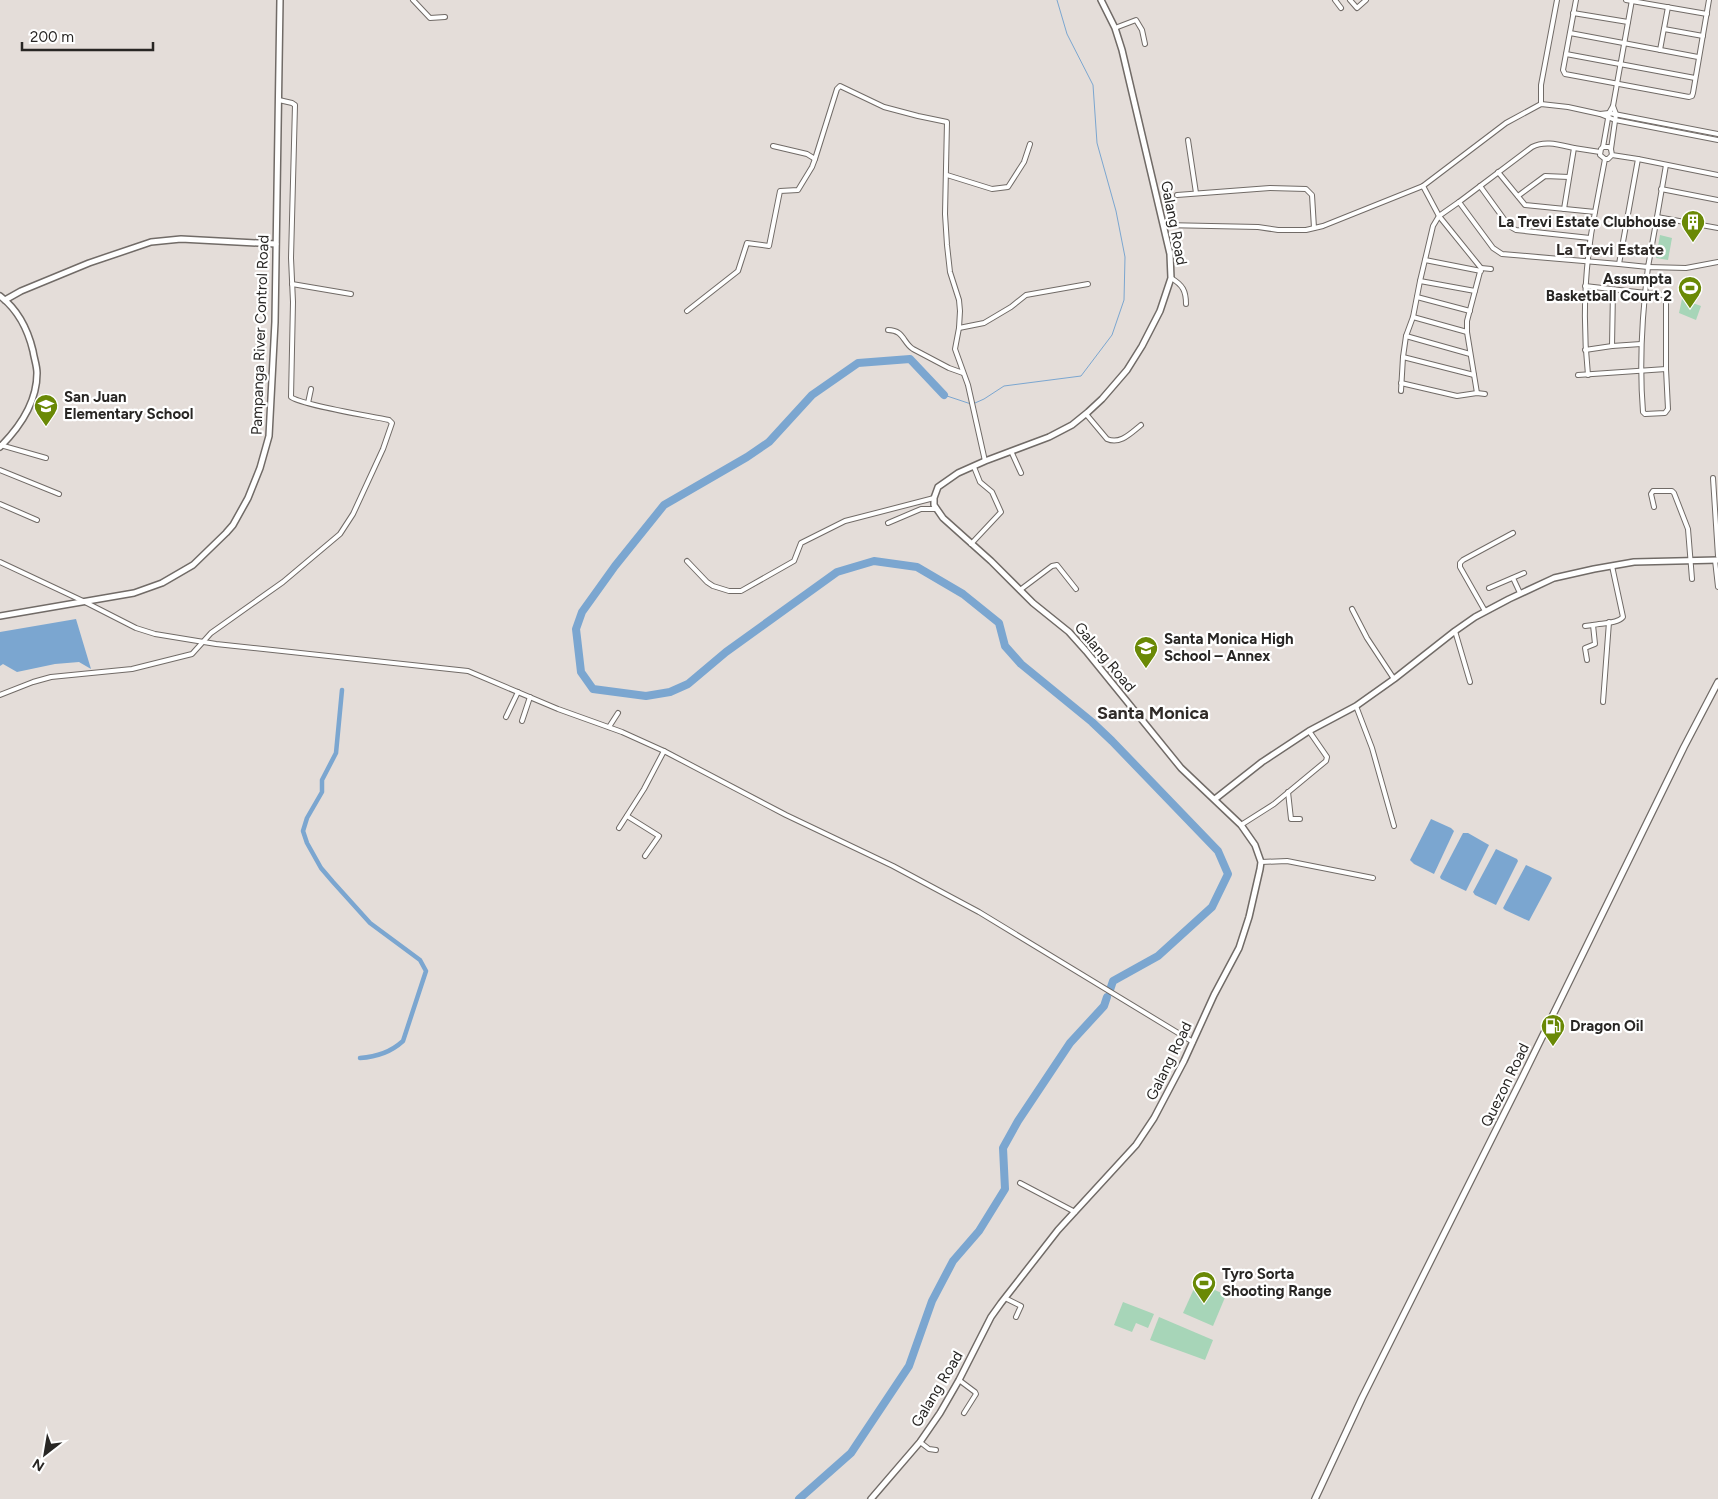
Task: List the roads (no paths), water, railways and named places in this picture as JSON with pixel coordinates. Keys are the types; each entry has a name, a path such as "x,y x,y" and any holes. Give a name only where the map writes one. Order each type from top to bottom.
{"main road":[{"name":"Quezon Road","path":"1315,1499 1366,1390 1527,1068 1684,747 1718,682"}],"street":[{"name":"Pampanga River Control Road","path":"0,616 134,593 162,583 193,565 233,525 257,477 269,436 275,322 280,0"},
{"path":"413,0 430,18 445,17"},
{"name":"Galang Road","path":"934,498 938,487 958,473 1049,437 1072,425 1086,414 1119,380 1134,359 1160,311 1171,278 1170,254 1122,50 1115,28 1101,0"},
{"path":"1334,0 1341,8"},
{"path":"1350,0 1359,8 1366,0"},
{"path":"1541,104 1542,79 1557,0"},
{"path":"1576,0 1563,70 1565,74 1689,97 1693,93 1709,0"},
{"path":"1626,0 1707,14"},
{"path":"1600,152 1603,147 1609,113 1613,106 1632,0"},
{"path":"1660,50 1668,7"},
{"path":"1573,14 1628,22"},
{"path":"1115,28 1136,20 1142,30 1145,44"},
{"path":"1664,29 1703,36"},
{"path":"1570,33 1698,56"},
{"path":"1566,54 1695,78"},
{"path":"687,310 738,271 747,243 769,246 780,191 798,190 812,167 837,89 840,86 884,107 947,122 945,214 947,245 950,272 959,300 959,328 955,349 971,398 985,461"},
{"path":"0,695 51,677 132,669 192,654 211,633 249,608 340,534 353,514 383,449 392,423 389,420 291,397 292,284 290,258 296,105 279,100"},
{"path":"1164,225 1258,227 1278,230 1314,228 1423,186 1506,123 1541,104 1568,107 1600,114 1615,120 1718,140"},
{"path":"1612,155 1611,149 1616,114 1613,106"},
{"path":"1600,114 1616,114 1718,134"},
{"path":"1188,140 1196,194"},
{"path":"1401,391 1400,383 1406,336 1413,317 1435,222 1440,216 1537,144 1550,143 1600,152"},
{"path":"947,176 992,189 1008,187 1024,162 1030,144"},
{"path":"772,146 807,154 815,160"},
{"path":"1603,147 1611,149"},
{"path":"1564,209 1574,148"},
{"path":"1600,152 1602,157 1605,158"},
{"path":"1605,158 1612,155 1718,175"},
{"path":"1588,375 1585,350 1586,261 1605,158"},
{"path":"1619,264 1638,159"},
{"path":"1585,286 1644,294 1663,295 1666,298 1668,409 1665,413 1645,414 1643,412 1640,371 1644,294 1666,165"},
{"path":"1498,172 1523,204 1527,206 1595,212"},
{"path":"1518,196 1545,176 1569,177"},
{"path":"1423,186 1440,216 1481,270"},
{"path":"1480,186 1509,226 1516,230 1590,238"},
{"path":"1177,196 1270,188 1306,189 1312,195 1314,228"},
{"path":"1661,189 1718,200"},
{"path":"1459,202 1493,248 1502,254 1648,267 1686,268 1718,262"},
{"path":"1656,218 1718,228"},
{"path":"5,300 21,291 89,263 151,242 190,239 276,244"},
{"path":"1425,260 1481,270 1491,269"},
{"path":"1477,393 1467,332 1470,311 1481,270"},
{"path":"1171,278 1184,288 1186,304"},
{"path":"1420,281 1475,291"},
{"path":"292,284 351,294"},
{"path":"959,328 984,323 1011,307 1026,295 1088,284"},
{"path":"1612,346 1613,290"},
{"path":"0,296 20,319 29,336 37,370 35,386 24,417 0,446 46,458"},
{"path":"1417,297 1470,311"},
{"path":"1413,317 1467,332"},
{"path":"888,330 894,330 903,336 908,346 913,349 949,368 963,372"},
{"path":"1406,336 1470,354"},
{"path":"1585,350 1641,344"},
{"path":"1403,357 1474,375"},
{"path":"1578,375 1666,370"},
{"path":"1400,383 1457,396 1477,393 1485,394"},
{"path":"308,402 311,389"},
{"path":"1086,414 1107,439 1112,441 1118,441 1126,437 1141,425"},
{"path":"1012,451 1021,473"},
{"path":"971,544 1001,512 992,492 980,482 974,467"},
{"path":"0,470 60,494"},
{"path":"1713,478 1718,587"},
{"path":"1654,507 1651,494 1653,491 1672,491 1674,493 1688,529 1692,579"},
{"path":"687,561 713,586 729,591 741,591 794,561 801,543 845,521 934,498 936,509 924,508 888,523"},
{"path":"0,504 37,520"},
{"name":"Galang Road","path":"871,1499 920,1442 959,1380 991,1317 1058,1230 1136,1145 1162,1104 1214,995 1239,948 1249,918 1260,869 1255,845 1241,825 1181,768 1102,669 1069,632 1020,590 943,518 936,509"},
{"path":"1485,611 1460,567 1460,563 1513,533"},
{"path":"1215,799 1262,762 1308,731 1356,706 1455,631 1485,611 1520,594 1554,578 1634,562 1717,559"},
{"path":"0,562 140,630 162,636 345,659 468,671 558,709 609,727 664,751 786,815 893,866 979,912 1193,1042"},
{"path":"1020,590 1052,566 1057,565 1076,589"},
{"path":"1585,626 1618,622 1623,618 1612,566"},
{"path":"1489,588 1524,573"},
{"path":"1512,578 1520,594"},
{"path":"1352,609 1367,638 1394,679"},
{"path":"1603,702 1609,622"},
{"path":"1587,660 1585,648 1594,644 1593,625"},
{"path":"1455,631 1470,682"},
{"path":"506,717 518,692"},
{"path":"522,721 530,697"},
{"path":"1356,706 1372,748 1394,826"},
{"path":"609,727 618,713"},
{"path":"1241,825 1274,804 1326,761 1327,757 1308,731"},
{"path":"619,828 644,789 664,751"},
{"path":"1288,792 1291,819 1300,819"},
{"path":"627,816 659,836 645,856"},
{"path":"1260,862 1287,861 1373,878"},
{"path":"1020,1183 1075,1212"},
{"path":"1005,1298 1021,1306 1016,1317"},
{"path":"959,1380 976,1392 964,1412"},
{"path":"920,1442 929,1449 936,1450"}],"water":[{"path":"76,619 91,669 79,662 55,664 17,672 3,664 0,666 0,632"},
{"path":"1431,819 1454,831 1434,874 1410,860"},
{"path":"1463,833 1468,833 1489,845 1466,891 1440,877"},
{"path":"1496,849 1518,861 1496,905 1475,895 1473,892"},
{"path":"1526,865 1552,878 1529,921 1503,908"}],"waterway":[{"path":"975,403 1004,386 1081,376 1112,335 1124,300 1125,257 1116,211 1097,143 1093,85 1067,34 1057,0"},
{"path":"944,395 910,359 858,363 812,395 769,442 747,457 664,505 615,566 582,612 576,629 581,672 593,689 646,696 670,692 688,684 726,652 837,572 874,561 917,567 963,594 999,623 1005,646 1021,664 1092,722 1218,851 1228,874 1212,907 1158,956 1113,981 1110,990"},
{"path":"944,395 971,404"},
{"path":"342,690 336,753 322,780 322,792 307,818 303,831 307,843 321,868 333,882 370,923 420,960 426,971 403,1041 383,1053 360,1058"},
{"path":"799,1499 851,1453 909,1366 932,1301 953,1261 979,1231 1005,1189 1003,1148 1018,1121 1070,1043 1104,1006 1107,997"}],"place":[{"name":"La Trevi Estate Clubhouse","path":"1693,243"},
{"name":"Assumpta Basketball Court 2","path":"1690,309"},
{"name":"San Juan Elementary School","path":"46,427"},
{"name":"Santa Monica High School – Annex","path":"1146,669"},
{"name":"Dragon Oil","path":"1553,1047"},
{"name":"Tyro Sorta Shooting Range","path":"1204,1304"}],"district":[{"name":"La Trevi Estate","path":"1610,249"},
{"name":"Santa Monica","path":"1153,713"}]}
